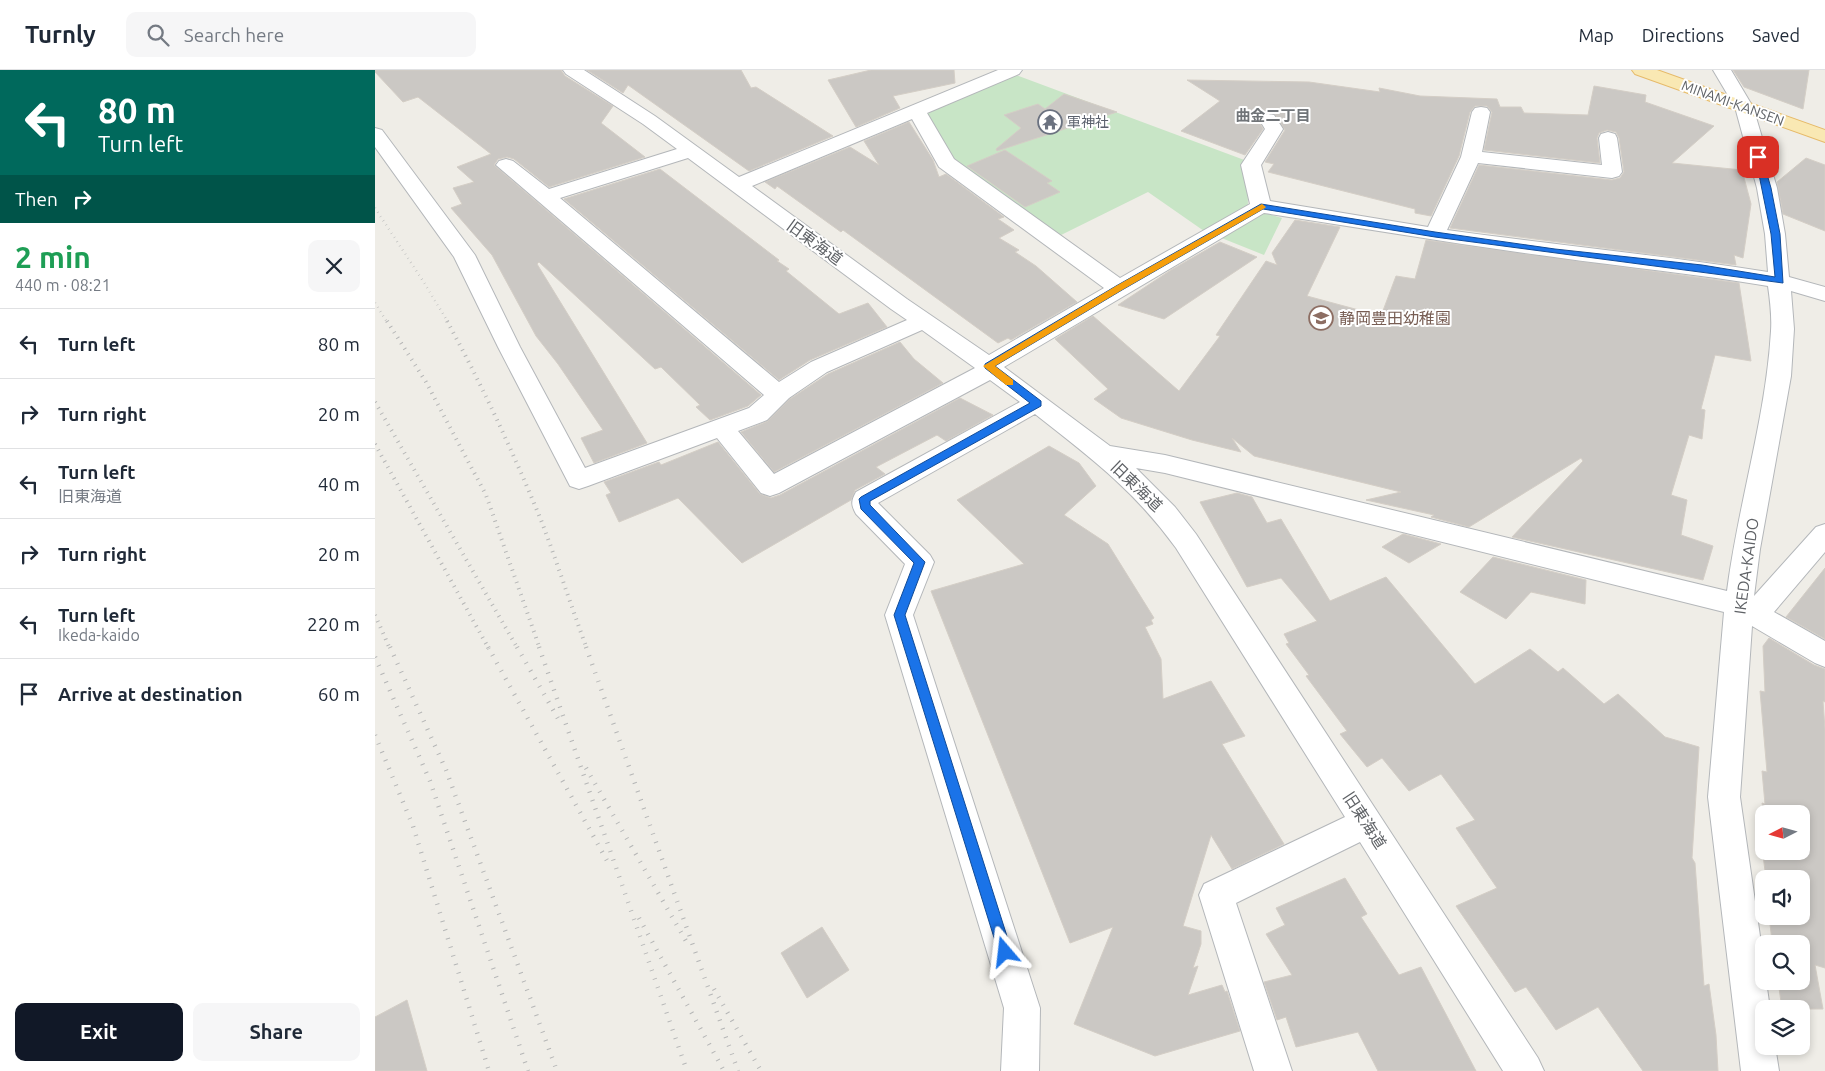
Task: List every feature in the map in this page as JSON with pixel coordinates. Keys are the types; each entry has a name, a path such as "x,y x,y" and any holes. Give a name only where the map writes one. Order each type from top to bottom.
{"main road":[{"name":"MINAMI-KANSEN","path":"1641,70 1825,136"}],"street":[{"name":"旧東海道","path":"572,70 649,120 990,367 1117,465 1145,490 1171,521 1525,1071"},
{"path":"738,185 1013,70"},
{"name":"IKEDA-KAIDO","path":"1723,70 1743,107 1767,188 1775,234 1783,329 1779,376 1746,548 1747,610 1725,797 1760,1071"},
{"path":"916,110 946,164 1119,288"},
{"path":"1435,234 1471,157 1481,112"},
{"path":"1261,206 1251,165 1274,129 1268,119"},
{"path":"375,134 464,255 509,348 579,480 757,414 778,394 819,367 924,321"},
{"path":"1471,157 1612,172 1608,138"},
{"path":"545,196 691,151"},
{"path":"505,165 545,196 778,394"},
{"path":"722,428 771,487 990,367 1119,288 1261,206 1555,251 1702,268 1780,281 1825,294"},
{"path":"1020,1071 1022,1008 899,615 920,562 865,507 865,499 1037,403"},
{"path":"1102,454 1165,464 1747,610 1825,656"},
{"path":"1747,610 1825,534"},
{"path":"1273,1071 1216,895 1367,823"}],"green space":[{"path":"1016,75 1247,161 1248,208 1282,218 1264,255 1204,231 1148,192 1057,237 949,163 927,113"}],"building":[{"path":"375,70 561,70 565,76 613,106 601,123 645,157 549,187 514,159 507,157 498,159 494,165 761,395 748,406 710,420 696,407 700,405 661,367 655,369 539,262 537,264 647,443 594,463 581,438 603,430 558,364 536,336 492,255 451,208 462,204 453,188 474,182 457,167 491,154 418,97 403,102"},
{"path":"587,70 741,70 751,88 756,87 833,136 749,171 628,85 623,93"},
{"path":"871,70 954,70 955,83 893,96 900,108 856,127 828,80"},
{"path":"1733,70 1809,70 1803,109 1744,87"},
{"path":"1187,80 1309,82 1380,92 1379,88 1420,96 1497,99 1500,107 1521,107 1524,113 1588,115 1594,86 1646,95 1645,102 1714,126 1672,163 1742,170 1751,204 1743,258 1734,255 1736,265 1450,228 1479,165 1612,180 1620,178 1624,172 1619,138 1616,132 1607,130 1599,133 1597,138 1600,163 1484,150 1492,112 1487,106 1475,106 1470,112 1459,156 1431,216 1415,213 1415,209 1268,172 1274,164 1265,162 1285,130 1274,113 1262,113 1257,118 1263,129 1245,155 1181,131 1220,101"},
{"path":"1064,94 1117,112 997,151 996,149 1021,128 1004,115 1038,104 1045,109"},
{"path":"909,122 933,160 939,177 946,174 1004,217 998,219 1014,230 999,238 1019,250 1015,252 1036,266 1077,302 1011,340 1008,338 998,343 843,230 841,232 777,186 775,189 765,182 850,147 879,165 864,141"},
{"path":"1005,150 1052,181 1047,183 1060,192 1025,207 967,166"},
{"path":"1806,158 1825,165 1825,231 1783,214 1777,182"},
{"path":"660,169 779,260 777,261 789,269 786,271 839,314 868,303 887,327 810,360 779,380 564,199"},
{"path":"1295,220 1340,227 1307,296 1381,316 1396,276 1415,279 1426,240 1739,283 1751,361 1715,355 1701,409 1705,410 1702,439 1689,435 1671,495 1687,500 1681,535 1713,546 1703,580 1512,537 1583,461 1581,458 1469,527 1431,517 1434,515 1366,500 1401,492 1254,456 1232,438 1241,452 1192,440 1121,418 1094,399 1108,389 1055,339 1093,316 1179,391 1220,336 1216,335 1266,261 1277,265 1272,253"},
{"path":"1220,242 1257,257 1164,319 1118,305 1171,270"},
{"path":"900,342 914,359 943,383 774,472 741,432 768,421 790,399 828,374"},
{"path":"960,398 993,415 946,441 937,435 876,467 885,474 855,490 851,500 742,563 678,498 619,522 606,495 611,493 604,482 659,462 661,465 718,442 760,494 771,498 780,495"},
{"path":"1049,446 1079,463 1096,486 1064,515 1108,544 1154,618 1151,620 1153,624 1145,627 1161,659 1163,699 1211,681 1245,736 1222,744 1284,844 1232,869 1211,835 1183,926 1201,931 1201,944 1193,968 1198,966 1188,995 1222,985 1225,992 1227,991 1240,1031 1155,1056 1074,1024 1113,927 1070,943 931,591 1024,564 957,500"},
{"path":"1237,493 1252,497 1267,523 1281,519 1330,601 1386,577 1475,684 1530,649 1558,672 1563,668 1604,704 1618,694 1665,737 1699,747 1692,858 1695,863 1704,986 1709,984 1716,1035 1718,1071 1643,1071 1598,1007 1556,1030 1526,987 1515,992 1456,906 1497,888 1456,828 1475,820 1441,774 1409,791 1382,758 1367,767 1340,734 1347,731 1306,676 1309,675 1286,644 1289,643 1284,634 1317,621 1281,578 1247,587 1200,502"},
{"path":"1403,534 1441,544 1409,563 1382,547"},
{"path":"1493,557 1586,580 1585,604 1531,592 1506,619 1460,592"},
{"path":"1825,568 1825,639 1786,617"},
{"path":"1769,638 1814,665 1825,669 1825,702 1823,701 1825,729 1825,968 1815,965 1823,1009 1810,1009 1810,1000 1781,1000 1779,990 1810,990 1810,935 1771,935 1770,925 1810,925 1810,870 1765,870 1764,860 1810,860 1810,805 1762,805 1762,803 1765,804 1762,771 1767,772 1760,691 1765,692 1763,646"},
{"path":"1345,878 1367,914 1361,917 1399,975 1421,967 1476,1071 1378,1071 1358,1032 1296,1047 1286,1017 1277,1020 1264,982 1292,975 1266,934 1285,925 1276,908"},
{"path":"822,927 849,970 807,998 781,953"},
{"path":"407,1000 427,1071 375,1071 375,1017"}],"railway":[{"path":"375,208 448,322"},
{"path":"375,303 387,322"},
{"path":"387,321 426,382 486,495 540,649"},
{"path":"447,321 485,394 541,520 587,649"},
{"path":"375,402 518,649"},
{"path":"375,444 489,649"},
{"path":"375,615 390,649"},
{"path":"390,647 446,770 557,1071"},
{"path":"488,647 610,866"},
{"path":"517,647 560,722"},
{"path":"539,647 687,1071"},
{"path":"586,647 738,1071"},
{"path":"375,657 430,781 528,1071"},
{"path":"375,735 413,826 489,1071"},
{"path":"586,768 686,941"},
{"path":"639,918 724,1071"},
{"path":"714,989 761,1071"}],"slow traffic":[{"path":"1010,382 988,366 1222,228 1262,207"}],"place":[{"name":"軍神社","path":"1050,122"},
{"name":"静岡豊田幼稚園","path":"1321,318"}],"district":[{"name":"曲金二丁目","path":"1273,116"}],"route":[{"path":"1005,952 899,615 920,562 865,507 865,499 1037,403 988,366 1261,206 1435,234 1555,251 1702,268 1780,281 1775,234 1767,188 1758,157"}]}
